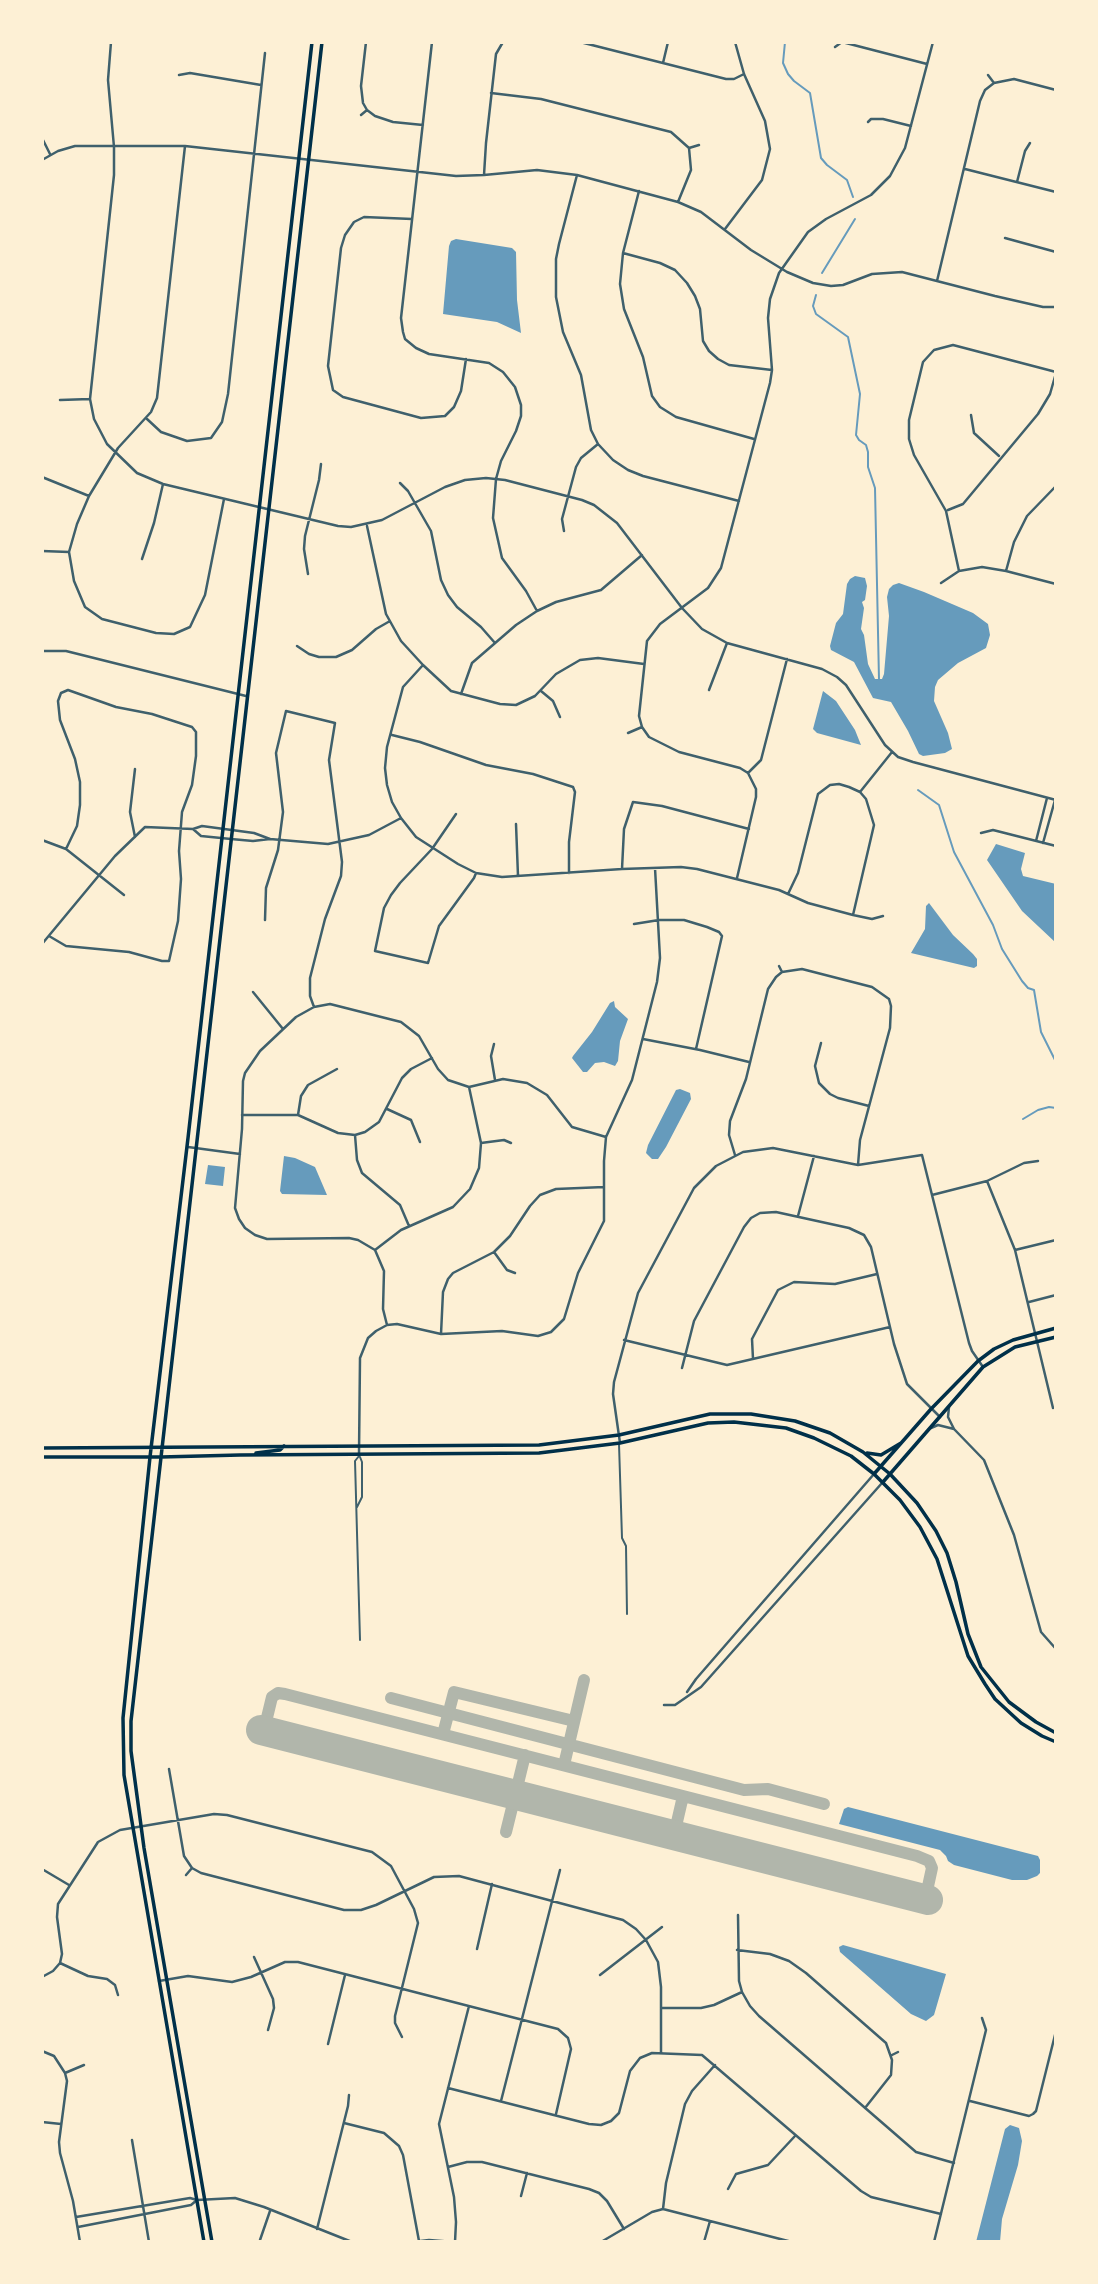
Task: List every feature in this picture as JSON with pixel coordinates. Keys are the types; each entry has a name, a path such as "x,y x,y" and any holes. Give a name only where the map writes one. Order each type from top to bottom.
{"main road":[{"path":"204,2242 124,1774 123,1718 151,1447 312,42"},
{"path":"212,2242 141,1827 131,1751 131,1721 322,42"},
{"path":"874,1474 978,1361 994,1349 1056,1328"},
{"path":"883,1483 983,1367 1015,1348 1056,1337"},
{"path":"42,1448 539,1445 619,1435 700,1415 751,1414 785,1419 813,1427 863,1452 882,1466 917,1503 947,1553 968,1634 981,1667 1009,1702 1035,1722 1056,1733"},
{"path":"42,1457 539,1453 620,1443 708,1423 770,1425 800,1432 851,1456 874,1474 910,1514 929,1544 944,1578 968,1656 985,1684 995,1699 1021,1723 1056,1742"},
{"path":"863,1452 880,1455 905,1439"},
{"path":"254,1455 258,1452 280,1450 284,1446"}],"street":[{"path":"111,42 108,80 114,147 113,184 90,399 94,419 101,434 114,453 137,473 163,484 338,526 367,524 395,515 454,483 465,480 496,479 594,505 617,523 682,608 702,629 727,643 822,669 837,677 846,685 892,752 912,762 1056,800 1043,843"},
{"path":"366,42 361,86 363,103 367,110 374,116 393,122 423,125"},
{"path":"432,42 401,318 405,339 416,348 429,354 484,361 498,368 513,383 521,410 519,424 503,455 496,479 493,513 500,554 537,611"},
{"path":"484,175 496,54 503,42"},
{"path":"580,42 726,79 734,79 744,74"},
{"path":"663,63 668,42"},
{"path":"725,229 762,180 769,158 765,121 744,74 735,42"},
{"path":"835,47 842,42 927,64"},
{"path":"737,878 756,797 755,789 748,774 734,765 668,747 649,737 642,727 639,714 647,641 653,632 708,588 717,576 726,553 772,370 768,318 770,299 782,268 808,232 826,219 862,201 880,187 898,163 905,148 933,42"},
{"path":"146,418 161,432 187,441 211,438 222,422 228,394 265,53"},
{"path":"179,75 190,73 261,85"},
{"path":"988,75 994,83"},
{"path":"937,281 980,101 985,90 994,83 1013,79 1056,90"},
{"path":"491,93 541,99 671,132 690,148 691,170 678,202"},
{"path":"361,115 367,110"},
{"path":"868,122 871,119 883,119 911,126"},
{"path":"42,138 50,154"},
{"path":"1017,181 1025,151 1030,143"},
{"path":"690,148 699,145"},
{"path":"42,159 75,146 185,146 465,176 537,170 577,175 678,202 701,212 751,250 799,278 823,286 843,285 881,272 902,272 1031,304 1056,307"},
{"path":"185,146 155,406 114,453 89,496 69,552 74,581 85,607 102,620 156,633 174,634 190,627 205,595 224,499"},
{"path":"965,169 1056,192"},
{"path":"577,175 556,259 556,296 563,332 581,375 587,418 598,444 620,465 643,476 739,501"},
{"path":"639,191 623,253 620,284 624,309 643,357 655,401 676,418 755,439"},
{"path":"412,219 363,217 354,222 345,236 341,248 328,366 333,390 343,397 421,418 445,416 454,407 461,391 466,359"},
{"path":"1005,238 1056,252"},
{"path":"623,253 675,270 695,296 700,309 703,341 718,359 729,365 772,370"},
{"path":"946,511 963,504 1038,414 1050,394 1056,372 953,345 933,350 923,362 909,420 909,439 914,455 946,511 959,571"},
{"path":"60,400 90,399"},
{"path":"971,415 974,433 1001,457"},
{"path":"564,531 562,519 576,467 581,458 598,444"},
{"path":"308,574 304,549 321,464"},
{"path":"42,477 89,496"},
{"path":"400,483 416,503 433,535 441,580 448,595 495,643"},
{"path":"142,559 163,484"},
{"path":"1006,571 1014,542 1027,516 1056,486"},
{"path":"367,524 382,603 390,621 401,641 452,691 513,705 529,701 561,671 580,660 598,658 644,664"},
{"path":"42,551 69,552"},
{"path":"461,694 472,663 495,643 537,611 556,602 601,590 642,555"},
{"path":"941,583 959,571 982,567 1056,584"},
{"path":"297,646 319,657 336,657 352,650 376,629 390,621"},
{"path":"709,690 727,643"},
{"path":"42,651 66,651 247,696"},
{"path":"748,774 761,760 787,659"},
{"path":"423,665 403,687 390,735 386,768 392,802 401,818 416,837 432,849 476,873 502,877 655,868 697,869 737,878 808,903 853,915 872,919 883,916"},
{"path":"49,936 66,946 129,952 169,961 175,942 181,889 182,812 194,778 196,732 192,727 152,714 116,707 68,690 61,693 58,711 80,782 77,826 66,849"},
{"path":"541,691 553,701 561,717"},
{"path":"265,920 266,888 280,840 283,812 276,753 286,711 335,723 329,765 340,843 341,876 325,919 310,978 310,996 314,1007"},
{"path":"628,733 642,727"},
{"path":"390,735 448,751 477,763 547,777 573,787 575,792 569,842 569,873"},
{"path":"860,792 892,752"},
{"path":"135,769 130,812 135,837"},
{"path":"788,894 798,873 817,797 830,785 839,784 860,792 868,803 874,830 853,915"},
{"path":"1035,841 1047,798"},
{"path":"622,870 624,829 633,802 662,806 749,829"},
{"path":"456,814 432,849 391,895 384,908 375,951 428,963 439,926 476,873"},
{"path":"42,944 98,876 145,827 181,828 193,830 201,836 312,844 340,843 369,835 401,818"},
{"path":"516,824 518,876"},
{"path":"193,830 202,826 224,828 254,832 270,839"},
{"path":"981,833 993,830 1056,846"},
{"path":"42,840 66,849 124,895"},
{"path":"359,1455 360,1358 368,1338 376,1331 387,1325 402,1324 441,1334 502,1331 538,1336 557,1329 565,1319 578,1273 602,1227 606,1137 630,1087 657,982 660,958 655,868"},
{"path":"634,924 659,920 695,922 715,930 722,936 696,1049"},
{"path":"779,966 782,972"},
{"path":"735,1155 729,1135 730,1121 741,1095 768,989 782,972 794,968 872,987 889,999 892,1015 890,1028 860,1140 858,1164"},
{"path":"253,992 283,1029"},
{"path":"889,999 894,997"},
{"path":"387,1325 383,1309 384,1271 375,1250 349,1238 268,1239 245,1228 235,1208 243,1081 249,1066 260,1051 283,1029 303,1012 314,1007 339,1005 401,1022 419,1036 448,1080 469,1087 495,1080 512,1079 534,1086 547,1095 572,1126 606,1137"},
{"path":"643,1039 750,1062"},
{"path":"821,1042 815,1066 819,1083 838,1098 870,1106"},
{"path":"494,1044 491,1056 495,1080"},
{"path":"242,1115 298,1115 338,1132 355,1135 379,1122 406,1073 432,1058"},
{"path":"298,1115 301,1096 308,1085 337,1069"},
{"path":"814,1086 819,1083"},
{"path":"375,1250 394,1234 446,1211 465,1196 480,1168 481,1143 469,1087"},
{"path":"387,1109 411,1120 420,1142"},
{"path":"355,1135 357,1160 362,1173 400,1205 409,1226"},
{"path":"481,1143 504,1140 511,1143"},
{"path":"187,1147 240,1154"},
{"path":"620,1443 613,1394 624,1340 638,1293 687,1199 707,1173 735,1155 757,1149 773,1148 858,1164 922,1155 970,1343 983,1367"},
{"path":"798,1216 814,1156"},
{"path":"931,1195 987,1181 1024,1163 1038,1161"},
{"path":"987,1181 1015,1250 1053,1408"},
{"path":"441,1334 443,1293 453,1273 494,1252 510,1236 540,1195 556,1189 604,1187"},
{"path":"682,1368 694,1321 744,1227 751,1218 768,1211 798,1216 849,1228 864,1235 871,1247 907,1384 940,1418"},
{"path":"1015,1250 1056,1240"},
{"path":"494,1252 507,1270 515,1273"},
{"path":"753,1359 751,1339 778,1290 794,1282 835,1284 878,1274"},
{"path":"1029,1302 1056,1295"},
{"path":"624,1340 727,1365 891,1327"},
{"path":"950,1407 948,1418 954,1429 984,1460 1014,1535 1034,1614 1041,1632 1056,1650"},
{"path":"931,1428 938,1425 954,1429"},
{"path":"686,1695 696,1679 874,1474"},
{"path":"664,1705 675,1705 701,1687 883,1483"},
{"path":"169,1769 184,1856 192,1868 201,1873 344,1909 369,1907 433,1877 450,1875 617,1917 636,1929 646,1940 660,1970 661,2053"},
{"path":"42,1977 60,1963 62,1946 57,1909 69,1885 98,1842 112,1833 133,1828 214,1814 227,1815 372,1852 391,1866 414,1909 418,1923 395,2016 395,2023 402,2037"},
{"path":"186,1875 192,1868"},
{"path":"42,1869 69,1885"},
{"path":"501,2101 561,1870"},
{"path":"477,1949 492,1884"},
{"path":"738,1915 737,1970 742,1992 759,2016 916,2151 954,2163"},
{"path":"600,1975 662,1927"},
{"path":"737,1950 770,1954 789,1961 886,2043 892,2055 891,2075 865,2108"},
{"path":"254,1957 274,1999 268,2030"},
{"path":"159,1981 188,1976 232,1982 251,1977 278,1964 291,1962 558,2029 566,2035 570,2045 570,2060 556,2115"},
{"path":"60,1963 88,1976 107,1979 115,1985 118,1995"},
{"path":"328,2044 345,1975"},
{"path":"662,2008 701,2008 742,1992"},
{"path":"412,2242 455,2242 456,2213 439,2127 468,2006"},
{"path":"934,2242 986,2030 982,2018"},
{"path":"970,2101 1029,2116 1033,2114 1056,2031"},
{"path":"42,2051 54,2056 65,2073 67,2089 61,2124 60,2153 80,2242"},
{"path":"892,2055 898,2052"},
{"path":"447,2088 601,2125 611,2121 620,2110 633,2066 645,2055 698,2054 715,2064 795,2136 866,2194 941,2214"},
{"path":"663,2209 666,2183 685,2104 692,2091 715,2064"},
{"path":"65,2073 84,2065"},
{"path":"317,2229 349,2095"},
{"path":"42,2122 61,2124"},
{"path":"344,2123 384,2133 400,2146 419,2241"},
{"path":"728,2189 736,2174 768,2165 795,2136"},
{"path":"132,2140 149,2242"},
{"path":"448,2167 477,2161 599,2193 624,2229"},
{"path":"521,2196 527,2173"},
{"path":"76,2217 190,2198 235,2198 271,2209 352,2242"},
{"path":"77,2227 191,2205 197,2200"},
{"path":"260,2240 271,2209"},
{"path":"601,2242 652,2212 663,2209 792,2242"},
{"path":"704,2242 710,2221"}],"lane":[{"path":"620,1443 627,1614"},
{"path":"357,1507 362,1497 362,1462 359,1455"},
{"path":"359,1455 355,1461 360,1640"}],"water":[{"path":"456,239 512,248 516,252 521,333 497,322 443,314 449,246 451,241"},
{"path":"855,576 865,578 867,586 865,600 862,602 864,608 861,629 868,664 875,679 882,679 884,674 889,616 887,597 893,585 899,583 924,592 973,613 988,624 990,635 986,648 958,663 938,680 935,687 934,701 952,749 945,753 923,756 919,754 891,702 873,698 854,662 831,650 836,623 843,614 847,584"},
{"path":"823,691 836,701 855,730 861,745 817,733 813,729"},
{"path":"996,844 1025,853 1021,869 1023,876 1056,884 1055,942 1022,911 987,860"},
{"path":"929,903 953,935 977,959 977,966 974,968 911,953 925,929 926,906"},
{"path":"614,1001 615,1007 628,1019 620,1041 618,1061 615,1066 604,1062 595,1063 587,1072 583,1072 572,1058"},
{"path":"676,1090 690,1093 691,1099 666,1147 658,1159 652,1159 646,1153 648,1145"},
{"path":"284,1156 315,1167 327,1195 282,1194 280,1191"},
{"path":"208,1165 225,1167 223,1186 205,1184"},
{"path":"848,1807 1038,1856 1040,1873 1027,1880 1012,1880 954,1865 940,1850 839,1824 844,1809"},
{"path":"843,1945 946,1974 934,2015 926,2021 911,2014 840,1952 839,1947"},
{"path":"1010,2125 1019,2128 1022,2141 1002,2219 1000,2242 976,2242 1005,2129"}],"waterway":[{"path":"785,42 783,63 788,74 810,93 821,158 847,180 853,197"},
{"path":"822,273 855,219"},
{"path":"816,295 813,306 816,314 848,337 860,394 856,435 866,445 868,467 875,488 879,680"},
{"path":"918,790 939,805 954,852 993,925 1002,949 1022,981 1034,990 1041,1032 1056,1062"},
{"path":"1023,1119 1038,1110 1056,1108"}],"taxiway":[{"path":"564,1765 584,1680"},
{"path":"443,1734 454,1692 574,1721"},
{"path":"264,1730 272,1697 278,1693 285,1694 917,1856 929,1861 932,1868 925,1900"},
{"path":"391,1698 744,1790 768,1789 824,1804"},
{"path":"506,1832 525,1755"},
{"path":"674,1835 683,1796"}],"runway":[{"path":"261,1730 928,1900"}]}
